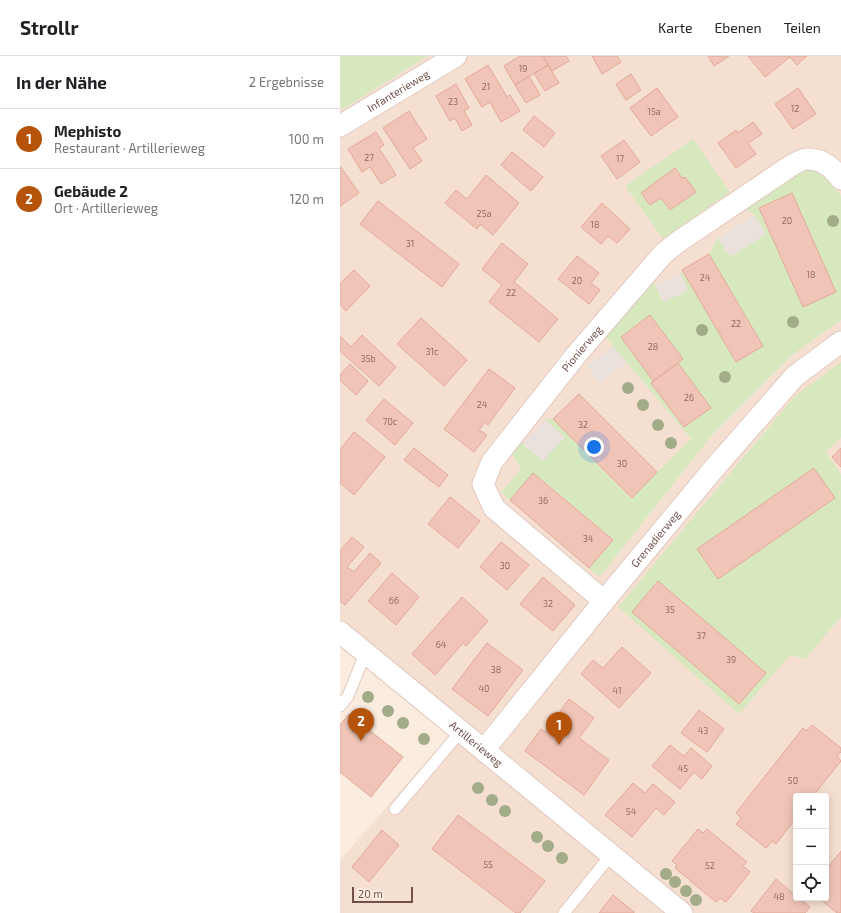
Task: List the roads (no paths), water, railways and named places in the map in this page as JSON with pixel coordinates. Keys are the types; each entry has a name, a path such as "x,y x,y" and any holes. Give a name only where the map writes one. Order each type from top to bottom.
{"street":[{"name":"Infanterieweg","path":"340,126 456,56"},
{"name":"Pionierweg","path":"604,601 494,508 483,484 492,462 576,354 664,253 786,169 801,161 806,159 818,160 826,164 841,179"},
{"name":"Grenadierweg","path":"484,750 604,601 711,472 795,376 841,342"},
{"name":"Artillerieweg","path":"340,632 682,913"}],"lane":[{"path":"340,706 348,696 361,664 369,656"},
{"path":"395,808 461,731"},
{"path":"564,913 611,855"}],"place":[{"name":"Gebäude 2","path":"361,741"},
{"name":"Mephisto","path":"559,745"}]}
